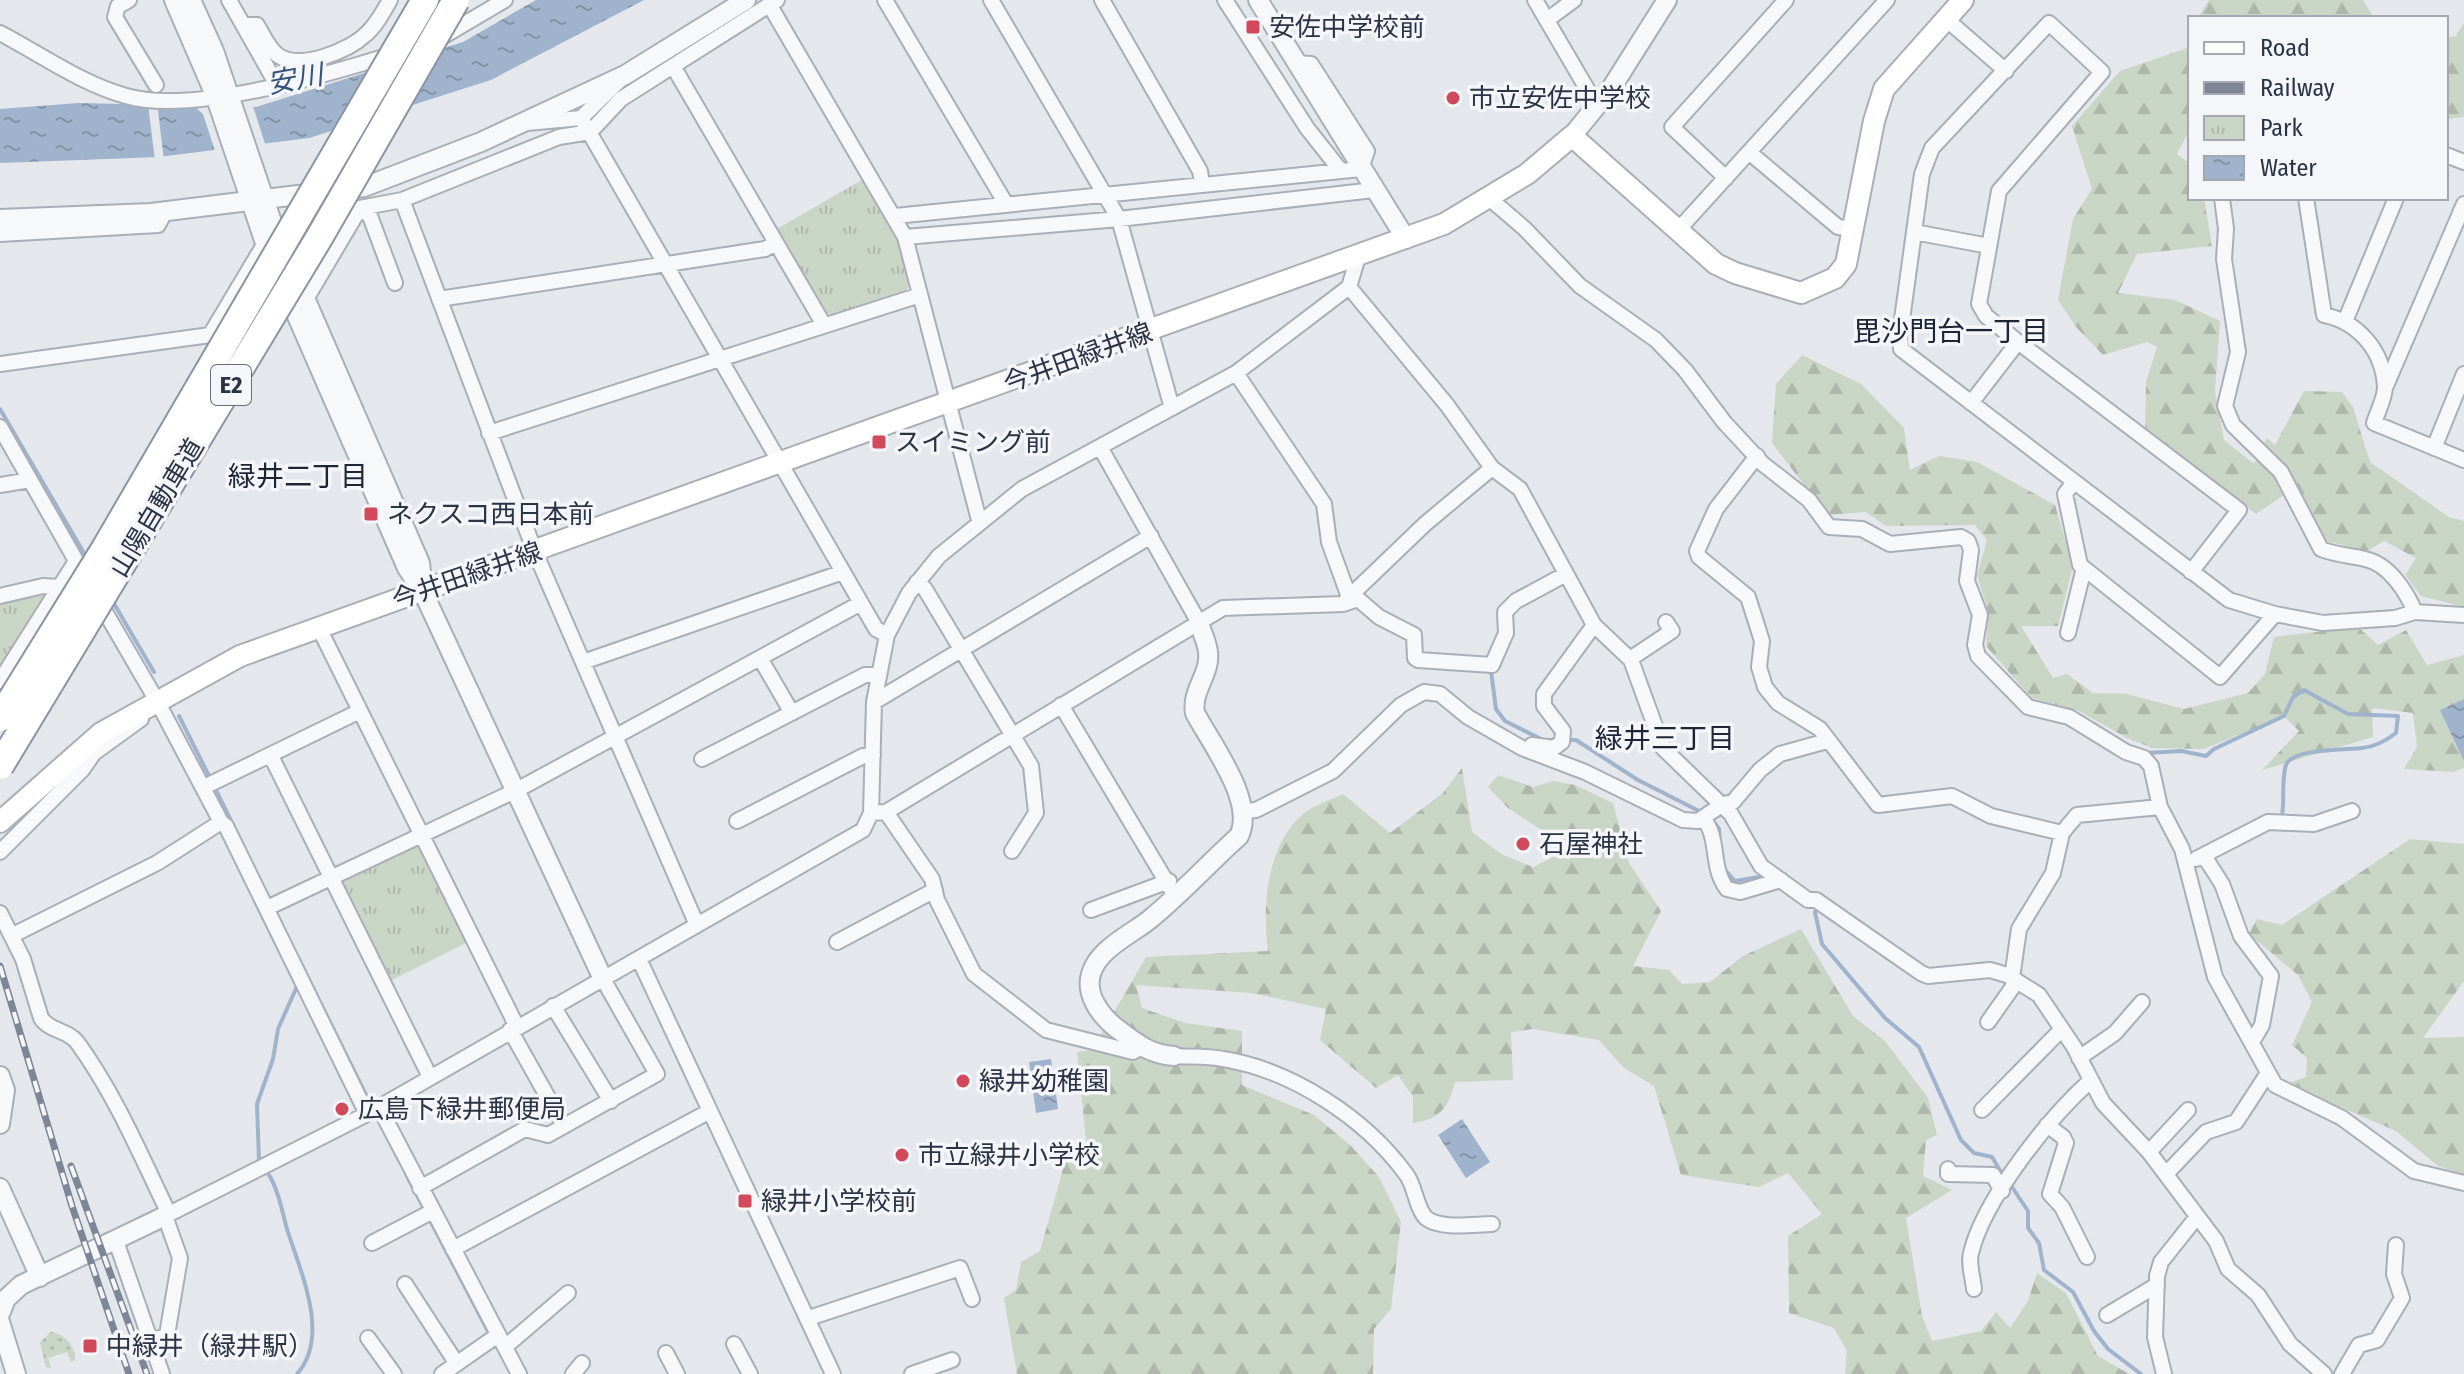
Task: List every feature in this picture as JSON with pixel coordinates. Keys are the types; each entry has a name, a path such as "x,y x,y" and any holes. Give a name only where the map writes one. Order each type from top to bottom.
{"highway":[{"name":"山陽自動車道","path":"0,718 104,550 425,0"},
{"name":"山陽自動車道","path":"0,766 319,238 456,0"}],"main road":[{"path":"1572,136 1716,264 1801,293 1835,278 1846,264 1874,121 1884,89 1963,0"},
{"name":"今井田緑井線","path":"0,822 101,733 240,656 1406,239 1444,224 1489,198 1527,174 1572,136"}],"street":[{"path":"129,0 118,6 115,17 156,85"},
{"path":"174,0 223,97"},
{"path":"191,0 254,196 265,243 300,307"},
{"path":"229,0 277,85"},
{"path":"244,25 257,25 278,55 292,61 314,58 355,44 369,32 390,0"},
{"path":"0,33 126,96 176,101 223,97 339,71 436,41 505,0"},
{"path":"0,219 165,212 254,196 364,187 522,123 625,75 746,0"},
{"path":"885,0 1006,204"},
{"path":"991,0 1119,219 1172,408"},
{"path":"1102,0 1200,171 1202,184"},
{"path":"1225,0 1307,128 1341,171"},
{"path":"1258,0 1406,239"},
{"path":"1535,0 1597,106"},
{"path":"1547,20 1574,0"},
{"path":"1572,136 1641,46 1667,0"},
{"path":"1726,178 1672,127 1786,0"},
{"path":"1679,229 1887,0"},
{"path":"300,307 360,208 402,200 559,137 590,132 621,99 773,2 905,237 979,520"},
{"path":"1946,19 2006,71"},
{"path":"2191,572 2239,510 2018,342 1986,316 1979,304 1999,191 2102,72 2049,23 1932,148 1922,174 1901,349 2073,483 2191,572 2229,600 2275,614 2323,623 2395,618 2415,612 2464,615"},
{"path":"673,66 824,325"},
{"path":"522,123 581,118 625,75"},
{"path":"581,118 876,629 887,635"},
{"path":"1750,153 1838,227 1853,229"},
{"path":"895,216 1361,169"},
{"path":"905,237 1119,219 1374,190"},
{"path":"254,196 407,568 423,592 603,979 657,1074 548,1135 525,1129 420,1188"},
{"path":"1489,198 1534,238 1580,286 1656,340 1757,456 1809,500 1829,527 1862,529 1890,544 1961,537 1968,541 1971,550 1967,581 1980,615 1975,645 1978,656 2028,707 2069,717 2126,752 2144,758 2155,774 2160,807 2182,849 2215,977 2268,1073 2283,1091 2342,1118 2414,1171 2464,1183"},
{"path":"402,200 535,552 697,925"},
{"path":"2222,200 2226,229 2224,259 2238,352 2225,406 2233,425 2281,472 2321,549 2369,559 2381,567 2407,592 2415,612"},
{"path":"2306,200 2324,315 2346,319 2372,347 2385,388"},
{"path":"2346,319 2395,200"},
{"path":"2464,204 2385,388 2374,423 2464,460"},
{"path":"360,208 370,216 395,283"},
{"path":"0,234 158,225 165,212"},
{"path":"1914,232 1989,246"},
{"path":"0,364 210,335 265,243"},
{"path":"439,299 765,249 776,243"},
{"path":"1142,1047 1133,1052 1046,1030 974,974 932,879 878,813 873,755 874,702 887,635 917,582 939,556 979,520 1022,489 1236,373 1349,287 1358,257"},
{"path":"1349,287 1447,405 1492,468 1520,489 1594,625 1630,659 1663,748 1723,804 1751,853 1781,880 1872,936 1928,976 1990,970 2015,980 2039,995 2062,1029 2103,1103 2166,1174 2216,1241 2228,1269 2258,1295 2290,1344 2324,1374"},
{"path":"489,433 920,295"},
{"path":"1971,403 2018,342"},
{"path":"1236,373 1324,504 1329,542 1346,600"},
{"path":"2434,448 2464,374"},
{"path":"0,427 226,826 373,1111 433,1211 519,1374"},
{"path":"1100,447 1198,621 1208,652 1207,667 1193,699 1195,713 1245,811 1245,823 1239,836 1172,889 1108,950 1091,971 1088,986 1095,1005 1109,1023 1151,1054 1223,1059 1265,1071 1297,1086 1362,1125 1407,1175 1424,1216 1438,1224 1492,1224"},
{"path":"1757,456 1716,509 1697,551 1707,565 1748,597 1762,641 1759,667 1765,687 1778,703 1820,729 1878,805 1952,796 1991,816 2062,833"},
{"path":"1346,600 1425,524 1492,468"},
{"path":"0,485 30,480"},
{"path":"2073,483 2065,494 2080,565 2220,677 2275,614"},
{"path":"874,702 1151,536"},
{"path":"0,681 76,561"},
{"path":"2068,633 2084,568"},
{"path":"583,662 843,572"},
{"path":"0,1314 12,1292 373,1111 863,830 878,813 1223,608 1358,599 1379,617 1414,635 1418,660 1492,665 1506,633 1505,612 1516,601 1566,574"},
{"path":"917,582 1012,734 1034,777 1036,813 1012,851"},
{"path":"0,596 43,586 59,587"},
{"path":"267,908 515,791 861,603"},
{"path":"1630,659 1672,631 1666,622"},
{"path":"1495,733 1539,747 1554,748 1562,742 1563,731 1544,706 1544,694 1594,625"},
{"path":"319,628 421,833 513,1029 564,1126"},
{"path":"760,658 792,713"},
{"path":"702,759 865,675 878,675"},
{"path":"1245,811 1270,804 1333,771 1413,695 1440,694 1495,733 1683,820 1698,821 1723,804 1733,802 1760,770 1780,754 1827,741"},
{"path":"0,852 82,770 94,753 139,722 157,701"},
{"path":"1061,705 1172,889"},
{"path":"204,787 360,711"},
{"path":"737,821 863,756 873,755"},
{"path":"271,756 430,1077"},
{"path":"1988,1022 2015,980 2019,929 2053,873 2062,833 2077,815 2160,807"},
{"path":"2185,864 2268,822 2314,824 2352,811"},
{"path":"1703,818 1710,827 1713,861 1727,889 1740,892 1781,880"},
{"path":"13,935 157,863 221,822"},
{"path":"2204,856 2222,884 2241,936 2271,976 2262,1025 2252,1042"},
{"path":"1091,910 1172,889"},
{"path":"837,942 935,890"},
{"path":"0,913 13,935 41,1018 45,1024 75,1039 136,1144 167,1215 178,1249 180,1267 167,1335 149,1343"},
{"path":"639,959 833,1374"},
{"path":"2079,1058 2115,1033 2142,1002"},
{"path":"553,1006 611,1101"},
{"path":"1982,1110 2062,1029"},
{"path":"2166,1174 2206,1132 2236,1122 2268,1073"},
{"path":"0,1076 5,1100 0,1124"},
{"path":"1974,1289 1970,1257 1979,1228 2047,1125 2090,1081"},
{"path":"2149,1152 2188,1110"},
{"path":"453,1249 710,1111"},
{"path":"2047,1125 2066,1143 2050,1194 2062,1207 2087,1257"},
{"path":"1948,1169 1948,1174 1963,1176 1993,1175 2002,1191"},
{"path":"0,1188 40,1277"},
{"path":"372,1243 433,1211"},
{"path":"2164,1374 2155,1337 2161,1262 2196,1218"},
{"path":"116,1241 162,1374"},
{"path":"2342,1374 2359,1345 2377,1340 2402,1298 2394,1274 2396,1245"},
{"path":"809,1318 960,1268 972,1299"},
{"path":"405,1284 457,1364"},
{"path":"2107,1315 2157,1285"},
{"path":"442,1374 502,1341 568,1293"},
{"path":"0,1322 16,1374"},
{"path":"368,1338 394,1374"},
{"path":"734,1344 750,1374"},
{"path":"666,1353 677,1374"},
{"path":"912,1374 952,1360"}],"green space":[{"path":"2209,0 2363,0 2373,16 2199,16"},
{"path":"2464,23 2464,117 2448,119 2448,38 2456,36"},
{"path":"2188,48 2188,133 2177,154 2188,162 2188,200 2204,200 2212,246 2137,254 2118,293 2175,300 2220,321 2215,391 2224,440 2254,464 2267,438 2275,445 2304,391 2342,392 2353,407 2370,462 2449,517 2464,521 2464,607 2421,596 2405,575 2416,558 2384,541 2367,551 2322,540 2297,486 2256,514 2145,427 2146,382 2157,347 2147,342 2103,355 2076,327 2058,300 2073,219 2092,189 2072,126 2120,71"},
{"path":"865,178 898,237 910,285 906,290 831,315 821,310 775,230"},
{"path":"1802,355 1861,384 1904,428 1910,470 1939,456 1977,462 2055,505 2073,566 2058,626 2021,626 2053,678 2067,674 2093,693 2127,694 2184,709 2248,693 2265,674 2274,637 2358,627 2378,645 2406,630 2427,665 2464,655 2464,768 2453,772 2404,769 2417,747 2413,713 2372,708 2373,737 2262,770 2299,731 2284,716 2204,749 2152,748 2079,711 2032,698 1986,646 1988,611 1977,575 1987,540 1975,525 1886,526 1866,512 1827,515 1772,443 1776,384"},
{"path":"40,593 52,595 0,675 0,603"},
{"path":"1462,768 1472,832 1501,854 1533,867 1551,858 1557,840 1508,808 1488,787 1498,775 1533,787 1553,781 1575,785 1613,803 1629,863 1661,911 1633,966 1669,970 1682,984 1710,982 1743,956 1801,929 1853,1016 1885,1041 1928,1098 1937,1135 1926,1140 1923,1176 1952,1190 1906,1218 1922,1316 1932,1341 1981,1331 1996,1312 2010,1328 2028,1301 2037,1273 2066,1293 2098,1356 2129,1374 1845,1374 1847,1351 1834,1328 1789,1313 1788,1236 1822,1214 1788,1173 1759,1187 1681,1175 1654,1086 1624,1068 1599,1040 1533,1029 1511,1032 1513,1080 1455,1082 1450,1098 1437,1115 1413,1123 1413,1097 1398,1075 1376,1088 1320,1040 1326,1009 1251,993 1136,985 1142,1008 1185,1023 1242,1031 1242,1085 1314,1115 1351,1146 1379,1177 1401,1222 1391,1309 1374,1329 1373,1374 1017,1374 1004,1298 1016,1290 1021,1262 1040,1251 1065,1162 1087,1150 1077,1052 1092,1050 1146,957 1268,951 1267,896 1274,859 1291,826 1304,813 1343,794 1390,833 1443,793"},
{"path":"2410,839 2464,844 2464,981 2423,1038 2464,1037 2464,1175 2438,1166 2396,1131 2286,1084 2306,1077 2307,1058 2292,1045 2312,1002 2298,975 2249,934 2257,919 2282,925"},
{"path":"415,843 420,845 466,943 390,981 342,884 343,878"},
{"path":"50,1332 68,1341 75,1360 71,1362 67,1352 48,1358 51,1368 46,1367 40,1343"}],"water":[{"path":"536,0 644,0 491,80 309,138 159,157 0,163 0,109 78,103 256,107 463,42"},
{"path":"2464,699 2464,761 2440,710"},
{"path":"1051,1059 1058,1109 1036,1113 1029,1062"},
{"path":"1462,1119 1490,1162 1466,1178 1438,1135"}],"pier":[{"path":"157,103 164,160 155,161 148,104"},
{"path":"191,103 252,103 266,147 216,154 203,114"}],"waterway":[{"path":"0,409 88,560"},
{"path":"113,602 154,672"},
{"path":"1491,671 1496,709 1505,721 1543,740 1576,740 1638,780 1703,813"},
{"path":"2146,753 2181,751 2206,756 2214,749 2284,716 2293,697 2304,690 2348,714 2398,716 2396,733 2376,745 2309,753 2290,759 2285,771 2282,815"},
{"path":"179,716 211,780"},
{"path":"2090,722 2110,734"},
{"path":"215,788 234,827"},
{"path":"1711,818 1719,829 1720,842"},
{"path":"1725,870 1735,881 1765,876"},
{"path":"1815,912 1822,944 1885,1018 1919,1047 1961,1140 1974,1153 1992,1157 2004,1177"},
{"path":"299,960 369,1101"},
{"path":"259,1161 257,1104 273,1059 278,1029 298,984"},
{"path":"406,1174 491,1337"},
{"path":"269,1175 278,1195 310,1303 312,1341 307,1359 297,1374"},
{"path":"2010,1184 2028,1211 2028,1228 2039,1243 2044,1270 2073,1292 2094,1331 2108,1349 2141,1374"}],"railway":[{"path":"0,966 72,1206 129,1374"},
{"path":"71,1166 147,1374"}],"place":[{"name":"安佐中学校前","path":"1253,27"},
{"name":"市立安佐中学校","path":"1453,98"},
{"name":"スイミング前","path":"879,442"},
{"name":"ネクスコ西日本前","path":"371,514"},
{"name":"石屋神社","path":"1523,844"},
{"name":"緑井幼稚園","path":"963,1081"},
{"name":"広島下緑井郵便局","path":"342,1109"},
{"name":"市立緑井小学校","path":"902,1155"},
{"name":"緑井小学校前","path":"745,1201"},
{"name":"中緑井（緑井駅）","path":"90,1346"}],"district":[{"name":"毘沙門台一丁目","path":"1951,331"},
{"name":"緑井二丁目","path":"298,476"},
{"name":"緑井三丁目","path":"1665,738"}],"water label":[{"name":"安川","path":"295,79"}]}
